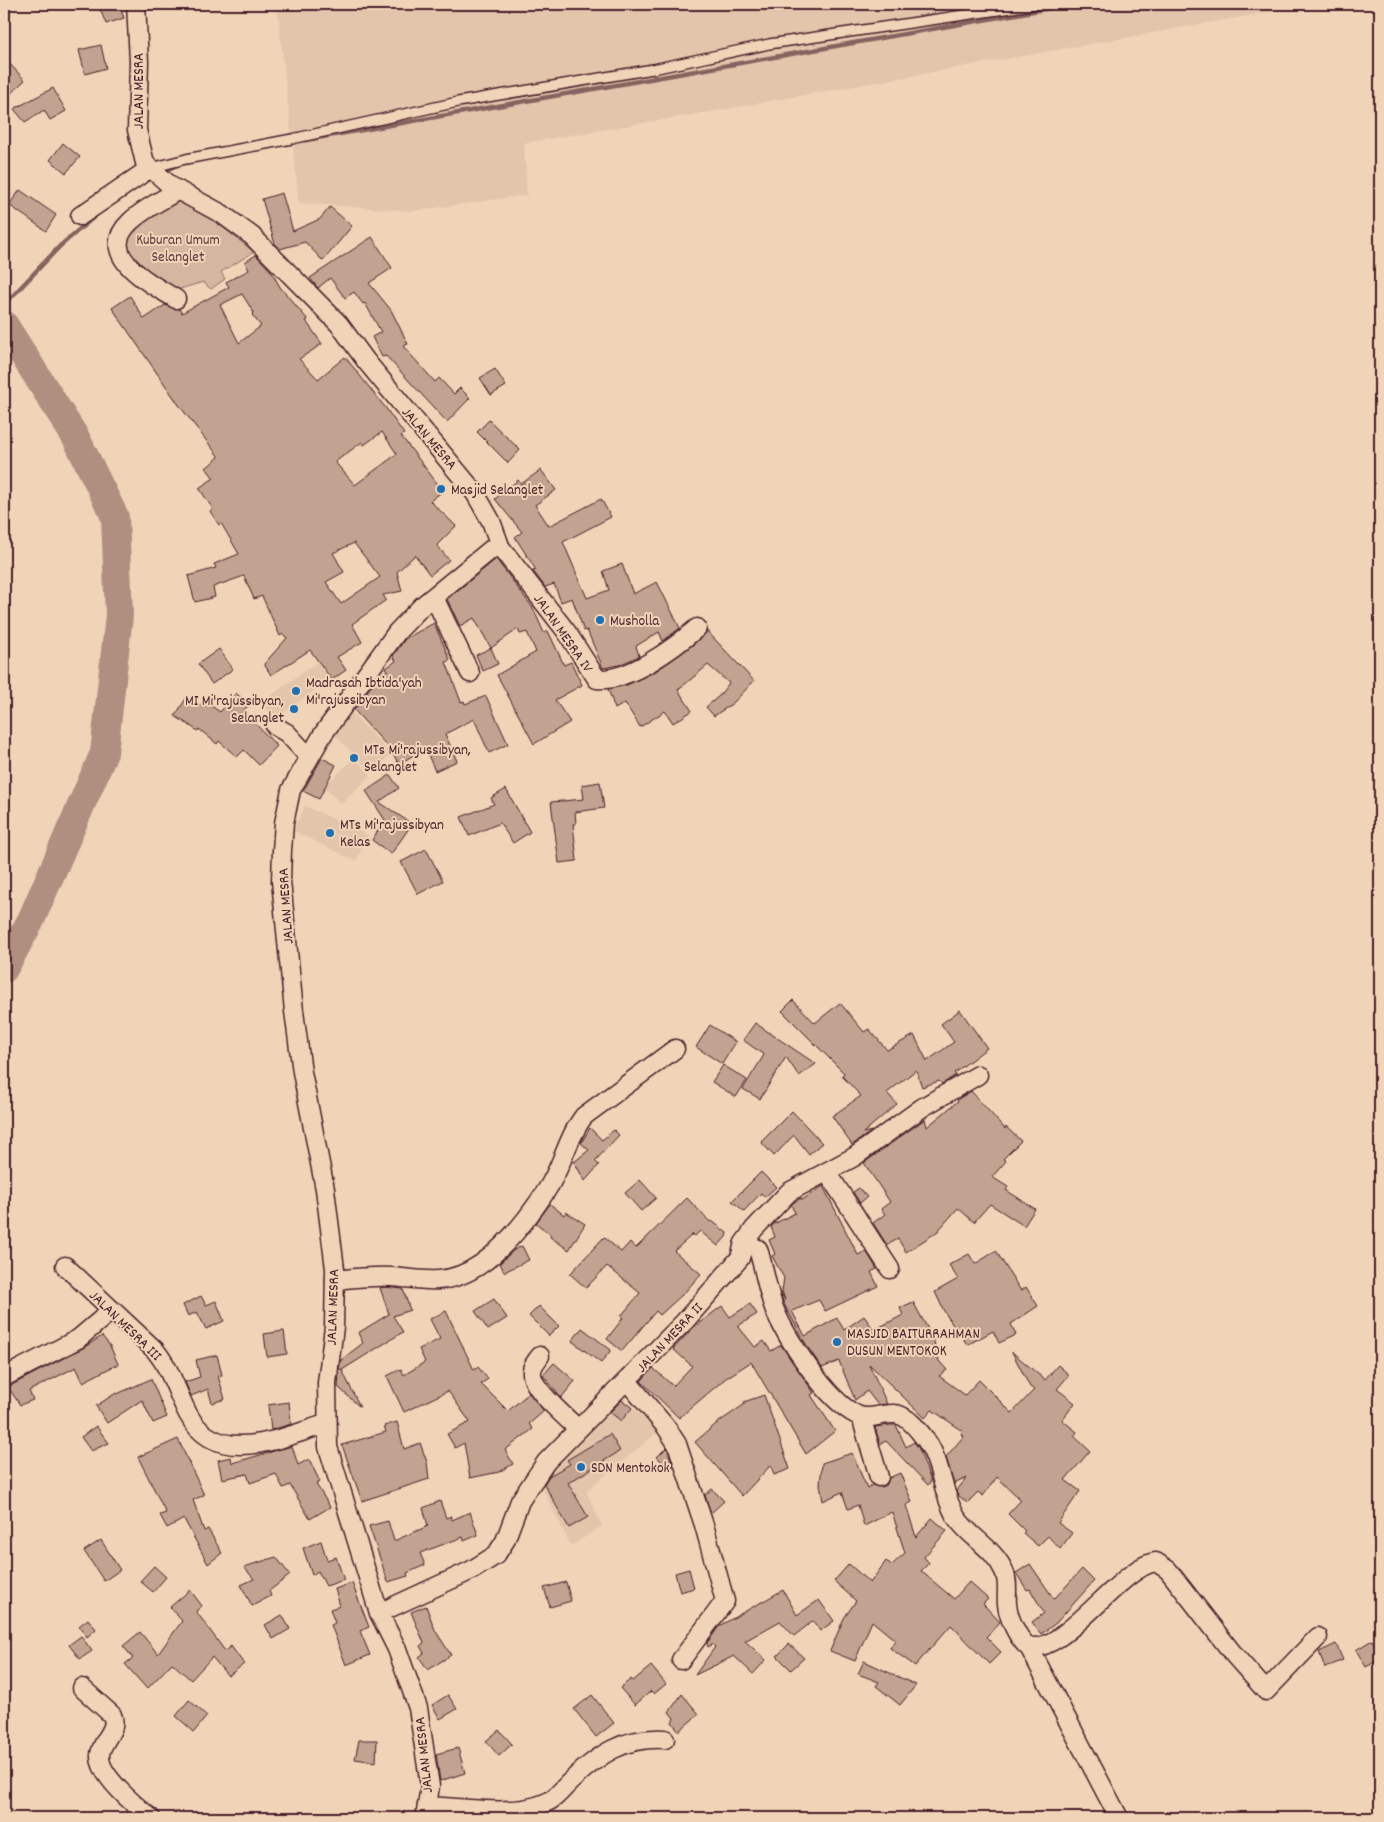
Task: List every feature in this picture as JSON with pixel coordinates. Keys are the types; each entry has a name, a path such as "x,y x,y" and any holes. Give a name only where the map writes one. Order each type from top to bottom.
{"street":[{"name":"JALAN MESRA","path":"136,4 139,62 137,130 143,159 152,171 175,189 222,214 252,236 339,324 366,361 475,493 491,521 498,544 434,597 397,632 323,734 309,757 298,776 289,798 284,823 281,881 295,1020 305,1089 325,1189 335,1280 334,1327 327,1383 326,1424 328,1447 379,1613 397,1649 418,1708 430,1786 426,1812"},
{"path":"80,216 152,171"},
{"path":"175,189 130,222 121,234 120,248 123,260 132,270 176,299"},
{"name":"JALAN MESRA IV","path":"498,544 566,631 598,680 620,675 656,659 697,628"},
{"path":"434,597 470,673"},
{"path":"275,726 287,733 309,757"},
{"path":"335,1280 390,1277 438,1280 474,1267 493,1256 505,1244 548,1189 576,1126 584,1116 675,1049"},
{"name":"JALAN MESRA II","path":"379,1613 472,1570 496,1555 505,1541 520,1501 546,1462 627,1381 718,1284 740,1258 744,1243 790,1192 854,1157 936,1099 978,1075"},
{"path":"827,1172 890,1269"},
{"path":"744,1243 758,1249 774,1308 813,1373 840,1403 861,1416 898,1415 905,1418 927,1442 936,1458 944,1488 956,1517 992,1552 1002,1567 1007,1583 1007,1609 1021,1640 1029,1647 1119,1818"},
{"name":"JALAN MESRA III","path":"65,1266 111,1311 148,1342 160,1356 193,1422 204,1433 218,1442 247,1447 326,1424"},
{"path":"4,1376 78,1339 111,1311"},
{"path":"540,1356 533,1366 531,1375 538,1388 578,1429"},
{"path":"627,1381 666,1427 677,1444 704,1525 725,1601 681,1660"},
{"path":"861,1416 879,1477"},
{"path":"1029,1647 1042,1646 1059,1637 1136,1572 1156,1562 1168,1570 1234,1656 1266,1691 1318,1637"},
{"path":"82,1688 112,1715 114,1720 114,1726 102,1749 101,1762 126,1796 152,1818"},
{"path":"426,1812 538,1806 554,1799 579,1774 610,1749 645,1740 665,1739"},
{"path":"508,1809 523,1818"}],"lane":[{"path":"152,171 186,158 292,139 458,102 653,69 769,44 1038,4"}],"shaded area":[{"path":"277,4 501,4 501,6 517,4 1315,4 524,143 527,195 413,211 299,203"},
{"name":"Madrasah Ibtida'yah Mi'rajussibyan","path":"317,662 330,679 275,719 262,702"},
{"name":"MTs Mi'rajussibyan Kelas","path":"349,710 391,754 372,773 329,729"},
{"name":"MTs Mi'rajussibyan Kelas","path":"354,758 371,775 341,804 324,787"},
{"name":"MTs Mi'rajussibyan Kelas","path":"305,806 368,835 356,861 293,831"},
{"name":"SDN Mentokok","path":"619,1394 658,1432 586,1491 602,1526 571,1546 537,1477"}],"green space":[{"name":"Kuburan Umum Selanglet","path":"175,199 216,222 254,252 221,272 225,279 211,289 203,282 170,292 139,269 120,233"}],"building":[{"path":"98,4 119,4 124,18 106,24"},
{"path":"101,45 106,68 85,74 79,50"},
{"path":"4,58 25,80 4,100"},
{"path":"53,88 66,111 50,120 44,110 25,122 14,109"},
{"path":"63,143 80,157 66,173 50,160"},
{"path":"20,190 56,215 46,231 9,205"},
{"path":"282,193 293,231 320,219 330,207 352,226 323,261 305,242 280,249 275,244 262,199"},
{"path":"372,237 392,268 369,283 391,310 408,344 403,346 435,382 439,378 454,394 460,388 470,398 447,422 386,356 382,357 372,337 381,332 365,303 363,304 354,292 345,298 330,278 318,288 310,278"},
{"path":"256,255 271,271 280,287 308,320 306,321 322,344 299,359 318,379 345,357 385,407 404,434 401,436 443,491 430,501 456,526 437,545 449,560 430,575 415,555 397,572 402,591 383,595 386,600 352,624 362,642 337,657 346,670 332,680 310,650 271,675 264,664 287,638 283,634 280,636 262,596 254,599 244,576 213,587 215,597 195,602 188,576 216,568 214,564 239,554 221,523 219,525 210,511 213,509 199,488 214,478 206,468 219,457 179,405 112,308 130,296 144,319 165,305 179,309 182,313 229,287 226,282 249,270 245,262","holes":["242,294 254,313 252,315 261,326 239,343 220,305","382,432 397,454 355,485 335,462 362,442 364,445","354,543 380,577 341,604 326,582 344,572 333,553"]},
{"path":"495,369 506,386 491,395 480,378"},
{"path":"489,420 520,450 508,463 477,432"},
{"path":"541,470 556,490 535,505 549,526 601,499 611,517 563,542 587,598 609,590 603,571 622,564 633,594 657,582 680,628 663,641 659,632 636,646 639,656 619,665 603,668 587,630 584,631 572,598 561,602 554,584 545,587 533,571 536,570 515,537 522,532 495,499 518,480 521,484"},
{"path":"496,559 533,608 544,633 548,631 564,665 571,662 582,685 555,700 570,722 534,744 497,675 536,652 527,632 520,634 518,629 491,648 474,618 460,626 447,599"},
{"path":"434,623 450,660 446,662 461,702 464,701 465,704 486,696 508,744 489,753 474,719 445,734 457,761 435,771 425,748 399,764 389,748 354,710 378,676 388,670 386,668 396,661 393,656 405,639"},
{"path":"707,631 754,681 733,703 714,716 706,707 719,696 729,683 708,665 678,690 692,711 673,723 665,711 640,727 625,703 615,709 608,689 627,685 656,671 694,644"},
{"path":"491,648 498,664 483,671 476,655"},
{"path":"219,649 233,669 212,684 198,664"},
{"path":"236,693 249,705 243,711 277,746 259,765 244,750 237,757 219,741 217,744 199,729 198,731 175,716 187,697 200,706 204,701 220,712"},
{"path":"322,758 336,765 319,799 303,791"},
{"path":"390,775 399,788 379,802 412,824 391,854 372,840 385,820 366,791"},
{"path":"600,782 604,808 575,812 576,824 573,824 577,861 559,863 551,802 584,799 582,785"},
{"path":"506,789 530,832 513,843 500,823 469,836 461,817 494,804 491,798"},
{"path":"426,849 443,881 418,894 401,862"},
{"path":"793,1000 815,1023 840,1003 864,1032 869,1029 887,1050 914,1035 927,1061 954,1042 941,1024 960,1010 987,1048 954,1073 956,1075 942,1084 939,1081 922,1087 916,1070 887,1093 897,1104 863,1133 872,1131 852,1145 832,1116 861,1096 842,1076 844,1073 782,1011"},
{"path":"755,1023 816,1064 799,1076 786,1057 760,1099 743,1089 764,1055 743,1040"},
{"path":"710,1025 736,1042 722,1064 696,1047"},
{"path":"723,1065 747,1080 736,1097 712,1082"},
{"path":"971,1091 1005,1129 1006,1127 1021,1141 1003,1159 1006,1161 992,1177 1008,1187 1006,1190 1035,1209 1024,1226 990,1204 974,1222 958,1208 937,1232 906,1252 898,1239 887,1245 873,1223 885,1214 881,1209 890,1202 864,1163 925,1119 927,1127 957,1100"},
{"path":"792,1111 822,1143 809,1154 794,1135 774,1156 761,1142"},
{"path":"590,1128 602,1140 614,1130 619,1135 595,1161 599,1165 585,1181 574,1162 589,1150 581,1143"},
{"path":"761,1172 776,1187 765,1197 761,1193 744,1211 732,1201"},
{"path":"640,1180 656,1198 641,1211 625,1193"},
{"path":"823,1186 858,1255 866,1251 877,1269 871,1272 878,1286 825,1311 819,1300 792,1311 805,1336 837,1318 844,1330 864,1316 874,1330 903,1315 900,1308 913,1302 933,1338 939,1361 947,1370 939,1376 965,1395 979,1380 1012,1413 1034,1390 1030,1387 1012,1352 1045,1380 1058,1365 1069,1375 1057,1389 1075,1403 1062,1420 1077,1432 1074,1436 1090,1451 1065,1480 1080,1491 1058,1523 1072,1533 1060,1549 1048,1536 1038,1546 1023,1533 1025,1531 1008,1514 1021,1500 997,1477 983,1496 978,1492 967,1503 957,1494 956,1491 967,1478 954,1484 946,1457 963,1437 961,1434 963,1431 932,1410 925,1418 869,1364 887,1404 878,1405 867,1391 855,1400 839,1361 822,1368 807,1346 784,1304 779,1289 785,1300 782,1291 784,1278 772,1256 775,1254 769,1240 775,1237 771,1227 795,1213 791,1205"},
{"path":"859,1188 867,1197 860,1203 853,1192"},
{"path":"687,1198 710,1222 712,1221 727,1233 726,1237 718,1246 700,1231 695,1236 693,1234 674,1251 701,1274 660,1315 656,1311 622,1351 607,1339 623,1318 621,1316 640,1293 607,1266 586,1288 570,1274 604,1237 621,1252 630,1242 636,1248"},
{"path":"550,1204 564,1215 566,1212 585,1224 569,1250 550,1237 551,1235 536,1223"},
{"path":"522,1246 529,1260 504,1272 500,1263 514,1250"},
{"path":"996,1251 1021,1291 1026,1287 1038,1306 1011,1324 1016,1335 999,1343 993,1331 967,1345 956,1325 954,1327 944,1311 935,1292 958,1279 949,1265 969,1254 975,1264"},
{"path":"380,1288 403,1289 410,1310 393,1316 403,1332 342,1370 339,1369 341,1360 363,1343 358,1333 389,1314"},
{"path":"201,1296 206,1305 216,1301 224,1321 206,1329 197,1312 188,1316 183,1305"},
{"path":"494,1299 507,1318 488,1330 475,1311"},
{"path":"750,1304 757,1314 738,1326 755,1347 764,1341 771,1351 781,1345 814,1393 811,1395 835,1431 806,1454 751,1362 726,1378 679,1418 641,1381 653,1368 673,1386 692,1366 673,1349 694,1327 722,1306 730,1317"},
{"path":"539,1306 559,1326 549,1336 529,1316"},
{"path":"446,1311 474,1370 478,1367 488,1379 481,1384 508,1411 529,1393 544,1411 529,1424 533,1429 505,1450 513,1464 499,1472 470,1478 464,1443 455,1448 447,1434 470,1422 448,1391 404,1412 387,1376 401,1369 404,1375 425,1362 419,1349 440,1339 430,1319"},
{"path":"582,1328 611,1350 601,1363 572,1341"},
{"path":"284,1331 287,1354 267,1357 264,1334"},
{"path":"102,1336 110,1346 118,1364 83,1382 76,1367 29,1391 33,1400 20,1405 8,1387"},
{"path":"217,1355 222,1375 218,1376 225,1399 212,1403 208,1389 191,1396 185,1382 200,1377 196,1360"},
{"path":"554,1363 575,1381 561,1398 543,1375"},
{"path":"342,1370 360,1407 338,1387 339,1373"},
{"path":"151,1379 167,1417 153,1423 142,1400 107,1423 96,1406 116,1393"},
{"path":"764,1395 790,1469 774,1475 771,1465 742,1496 695,1442 716,1424 745,1404 744,1402"},
{"path":"622,1400 632,1408 621,1421 610,1412"},
{"path":"289,1402 291,1424 271,1430 268,1405"},
{"path":"397,1422 404,1449 420,1443 427,1462 429,1479 362,1501 342,1445 386,1432 384,1426"},
{"path":"896,1425 906,1447 914,1442 919,1449 931,1481 928,1485 886,1441 880,1444 875,1427"},
{"path":"96,1426 109,1443 91,1451 81,1437"},
{"path":"610,1434 620,1451 568,1483 588,1517 569,1528 544,1484 549,1476 570,1464 567,1460"},
{"path":"178,1439 204,1495 193,1500 204,1531 208,1529 222,1553 208,1564 184,1519 167,1528 160,1515 166,1513 138,1457"},
{"path":"292,1446 298,1465 309,1459 320,1482 316,1484 330,1507 310,1519 290,1485 283,1488 276,1474 250,1483 247,1474 222,1479 218,1460 231,1457 232,1463"},
{"path":"667,1447 673,1466 670,1469 657,1457"},
{"path":"852,1453 867,1488 872,1485 882,1487 887,1484 889,1478 900,1473 912,1502 906,1505 916,1537 932,1518 947,1531 924,1557 929,1563 921,1571 954,1599 969,1582 988,1599 983,1604 1000,1622 986,1637 1001,1652 989,1664 951,1625 915,1666 890,1648 895,1640 872,1621 855,1661 830,1651 844,1618 856,1601 834,1581 849,1564 870,1583 886,1561 892,1565 905,1553 892,1512 864,1526 858,1505 848,1509 842,1492 823,1501 820,1485 822,1463"},
{"path":"712,1489 724,1501 711,1513 705,1495"},
{"path":"440,1501 446,1518 451,1516 452,1520 470,1512 478,1535 464,1541 463,1537 420,1553 425,1565 407,1573 408,1576 388,1582 369,1526 388,1521 394,1541 428,1526 423,1508"},
{"path":"101,1540 120,1570 104,1581 84,1551"},
{"path":"321,1541 327,1560 336,1557 344,1580 326,1586 318,1571 312,1575 303,1548"},
{"path":"276,1557 290,1575 269,1591 271,1596 252,1606 241,1585 254,1579 244,1567"},
{"path":"1030,1564 1054,1599 1082,1569 1094,1581 1056,1623 1041,1634 1032,1622 1044,1613 1030,1589 1027,1590 1016,1573"},
{"path":"154,1566 166,1577 153,1592 140,1581"},
{"path":"689,1569 694,1588 680,1592 675,1573"},
{"path":"566,1582 571,1601 550,1607 544,1588"},
{"path":"352,1583 369,1627 360,1631 370,1655 346,1665 331,1625 335,1623 330,1609 340,1606 335,1589"},
{"path":"190,1590 202,1606 196,1611 225,1651 231,1646 244,1664 228,1676 212,1657 191,1680 172,1663 147,1689 125,1664 133,1658 123,1646 140,1632 158,1654 182,1621 170,1607"},
{"path":"783,1590 797,1615 819,1600 834,1621 820,1631 813,1621 794,1636 780,1621 745,1641 766,1660 753,1674 734,1656 695,1675 715,1647 712,1644 708,1647 707,1643 719,1626"},
{"path":"426,1606 435,1630 451,1655 428,1670 419,1657 424,1653 420,1646 424,1643 411,1612"},
{"path":"282,1615 290,1629 273,1639 265,1625"},
{"path":"88,1619 96,1629 87,1637 79,1626"},
{"path":"81,1636 92,1651 80,1659 69,1645"},
{"path":"1372,1640 1380,1654 1380,1659 1366,1667 1356,1650"},
{"path":"789,1644 804,1658 791,1670 777,1656"},
{"path":"1336,1644 1343,1660 1325,1668 1319,1652"},
{"path":"864,1661 916,1685 900,1705 876,1686 879,1682 858,1674"},
{"path":"651,1666 666,1684 654,1694 651,1691 635,1705 620,1688 631,1679 633,1681"},
{"path":"682,1694 699,1714 679,1731 672,1722 674,1718 669,1712"},
{"path":"448,1695 457,1709 440,1719 432,1705"},
{"path":"592,1695 614,1723 596,1737 574,1709"},
{"path":"189,1700 207,1716 194,1732 176,1716"},
{"path":"499,1730 512,1744 499,1756 486,1741"},
{"path":"359,1740 377,1740 376,1762 355,1759"},
{"path":"458,1748 465,1773 440,1781 436,1754"}],"waterway":[{"path":"306,140 1073,4"},
{"path":"163,172 178,164"},
{"path":"4,305 60,246 96,215"},
{"path":"4,324 76,438 115,517 119,615 104,753 31,920 4,969"}],"place":[{"name":"Masjid Selanglet","path":"441,489"},
{"name":"Musholla","path":"600,620"},
{"name":"Madrasah Ibtida'yah Mi'rajussibyan","path":"296,691"},
{"name":"MI Mi'rajussibyan, Selanglet","path":"294,709"},
{"name":"MTs Mi'rajussibyan, Selanglet","path":"354,758"},
{"name":"MTs Mi'rajussibyan Kelas","path":"330,833"},
{"name":"MASJID BAITURRAHMAN DUSUN MENTOKOK","path":"837,1342"},
{"name":"SDN Mentokok","path":"581,1467"}]}
